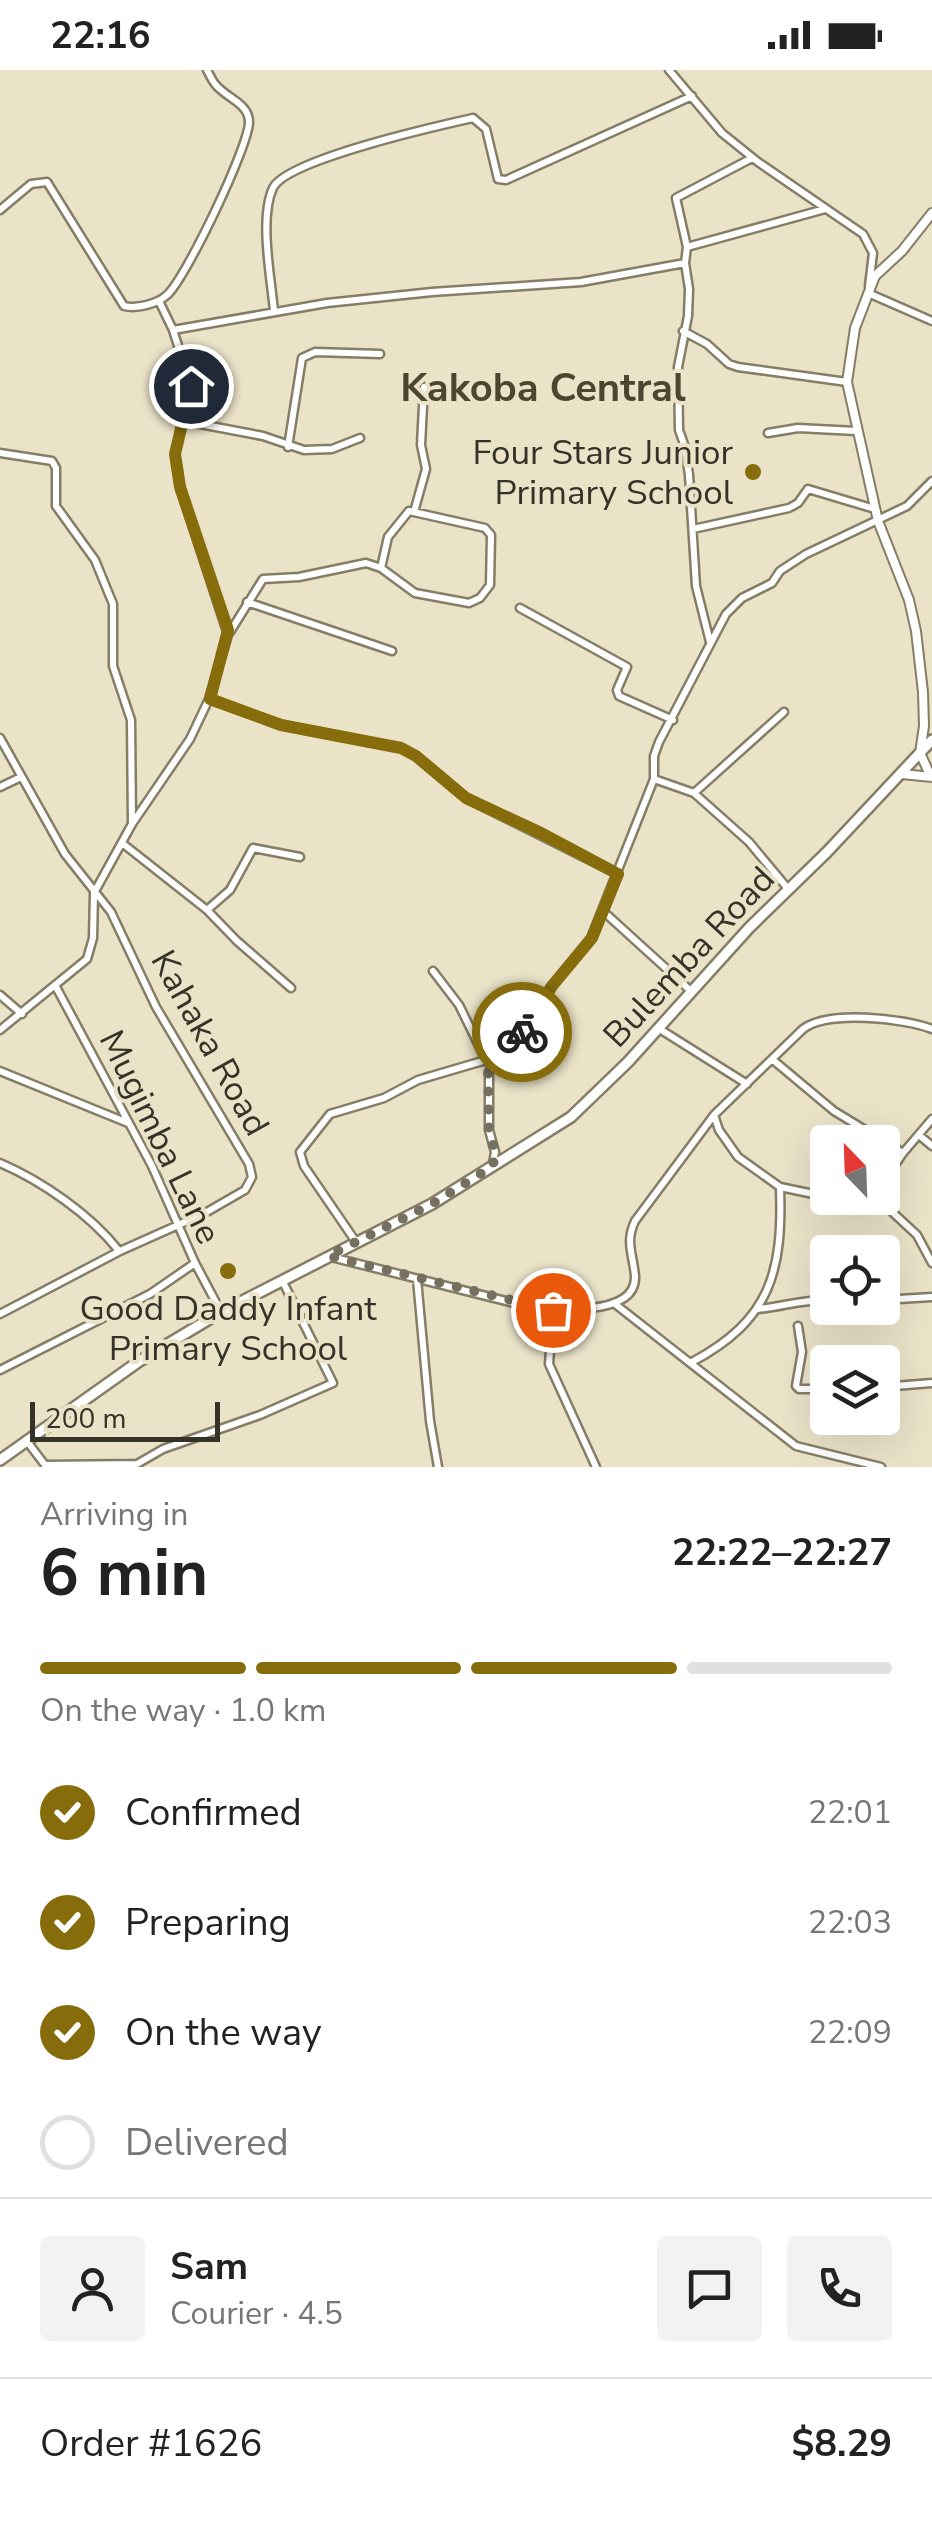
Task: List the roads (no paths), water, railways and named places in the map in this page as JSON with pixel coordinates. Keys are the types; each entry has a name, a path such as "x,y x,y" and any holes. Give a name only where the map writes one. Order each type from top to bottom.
{"main road":[{"name":"Bulemba Road","path":"0,1460 138,1362 221,1312 432,1204 570,1116 932,740"}],"street":[{"path":"0,210 31,184 47,182 124,306 133,308 160,301 180,280 197,250 249,123 244,108 220,90 208,70"},
{"path":"670,70 722,133 868,241 873,253 868,290 852,341 847,382 878,520 909,600 916,632 923,692 920,753 931,777"},
{"path":"274,311 269,198 276,182 292,170 473,118 486,129 498,179 506,180 692,96"},
{"path":"710,644 699,602 688,461 678,418 678,368 689,289 676,198 752,158"},
{"path":"686,247 825,209"},
{"path":"868,290 878,272 928,226 932,214"},
{"path":"173,330 274,311 432,292 581,282 684,263"},
{"path":"868,290 932,321"},
{"path":"160,301 191,386 175,454 180,487 228,635"},
{"path":"684,331 738,368 847,382"},
{"path":"288,447 302,358 315,352 380,354"},
{"path":"414,512 426,469 421,445 424,387"},
{"path":"184,421 320,451 360,438"},
{"path":"768,433 798,428 856,430"},
{"path":"0,453 41,456 52,461 56,468 56,506 96,560 109,591 114,615 113,666 130,720 132,824"},
{"path":"356,1242 304,1166 300,1152 330,1114 384,1098 418,1080 488,1063 516,1042 552,986 583,951 604,911 654,780 654,756 726,614 742,598 772,582 780,570 806,554 908,506 932,481"},
{"path":"693,529 789,508 808,490 875,509"},
{"path":"0,1030 82,965 91,950 94,893 132,824 177,762 210,699 228,635 260,582 268,577 293,578 357,563 381,568 416,593 469,603 490,586 489,530 414,512 404,514 388,537 381,568"},
{"path":"247,602 392,650"},
{"path":"520,608 613,657 628,670 617,690 619,696 673,720"},
{"path":"210,699 281,725 401,748 466,798 618,874"},
{"path":"694,793 784,712"},
{"name":"Kahaka Road","path":"0,738 65,854 111,912 156,1008 249,1164 252,1177 245,1190 0,1314"},
{"path":"902,774 931,777"},
{"path":"0,787 20,777"},
{"path":"654,780 694,793 749,842 789,890"},
{"path":"122,843 207,910 291,988"},
{"path":"207,910 230,890 252,848 300,857"},
{"path":"604,911 692,992"},
{"path":"433,971 460,1006 488,1063 493,1166"},
{"name":"Mugimba Lane","path":"55,985 129,1123 221,1312"},
{"path":"0,995 22,1014"},
{"path":"328,1256 553,1310 615,1304 632,1290 635,1280 628,1241 635,1221 714,1114 803,1029 822,1019 896,1020 932,1029"},
{"path":"658,1028 747,1084"},
{"path":"774,1060 834,1112 903,1152"},
{"path":"0,1071 129,1123"},
{"path":"714,1114 719,1130 738,1157 780,1187 810,1193"},
{"path":"900,1157 932,1119"},
{"path":"919,1134 932,1146"},
{"path":"0,1164 61,1200 120,1251"},
{"path":"692,1362 734,1336 758,1309 780,1252 780,1187"},
{"path":"896,1215 917,1235 932,1263"},
{"path":"0,1370 150,1294 195,1263"},
{"path":"418,1279 438,1467"},
{"path":"26,1440 45,1465 136,1464 163,1449 260,1415 333,1383 282,1280"},
{"path":"900,1299 932,1297"},
{"path":"758,1309 810,1299"},
{"path":"615,1304 796,1446 882,1467"},
{"path":"553,1310 549,1364 596,1467"},
{"path":"798,1326 802,1352 796,1386 799,1390 810,1390"},
{"path":"900,1386 932,1383"}],"place":[{"name":"Four Stars Junior Primary School","path":"753,472"},
{"name":"Good Daddy Infant Primary School","path":"228,1271"}],"district":[{"name":"Kakoba Central","path":"543,388"}]}
